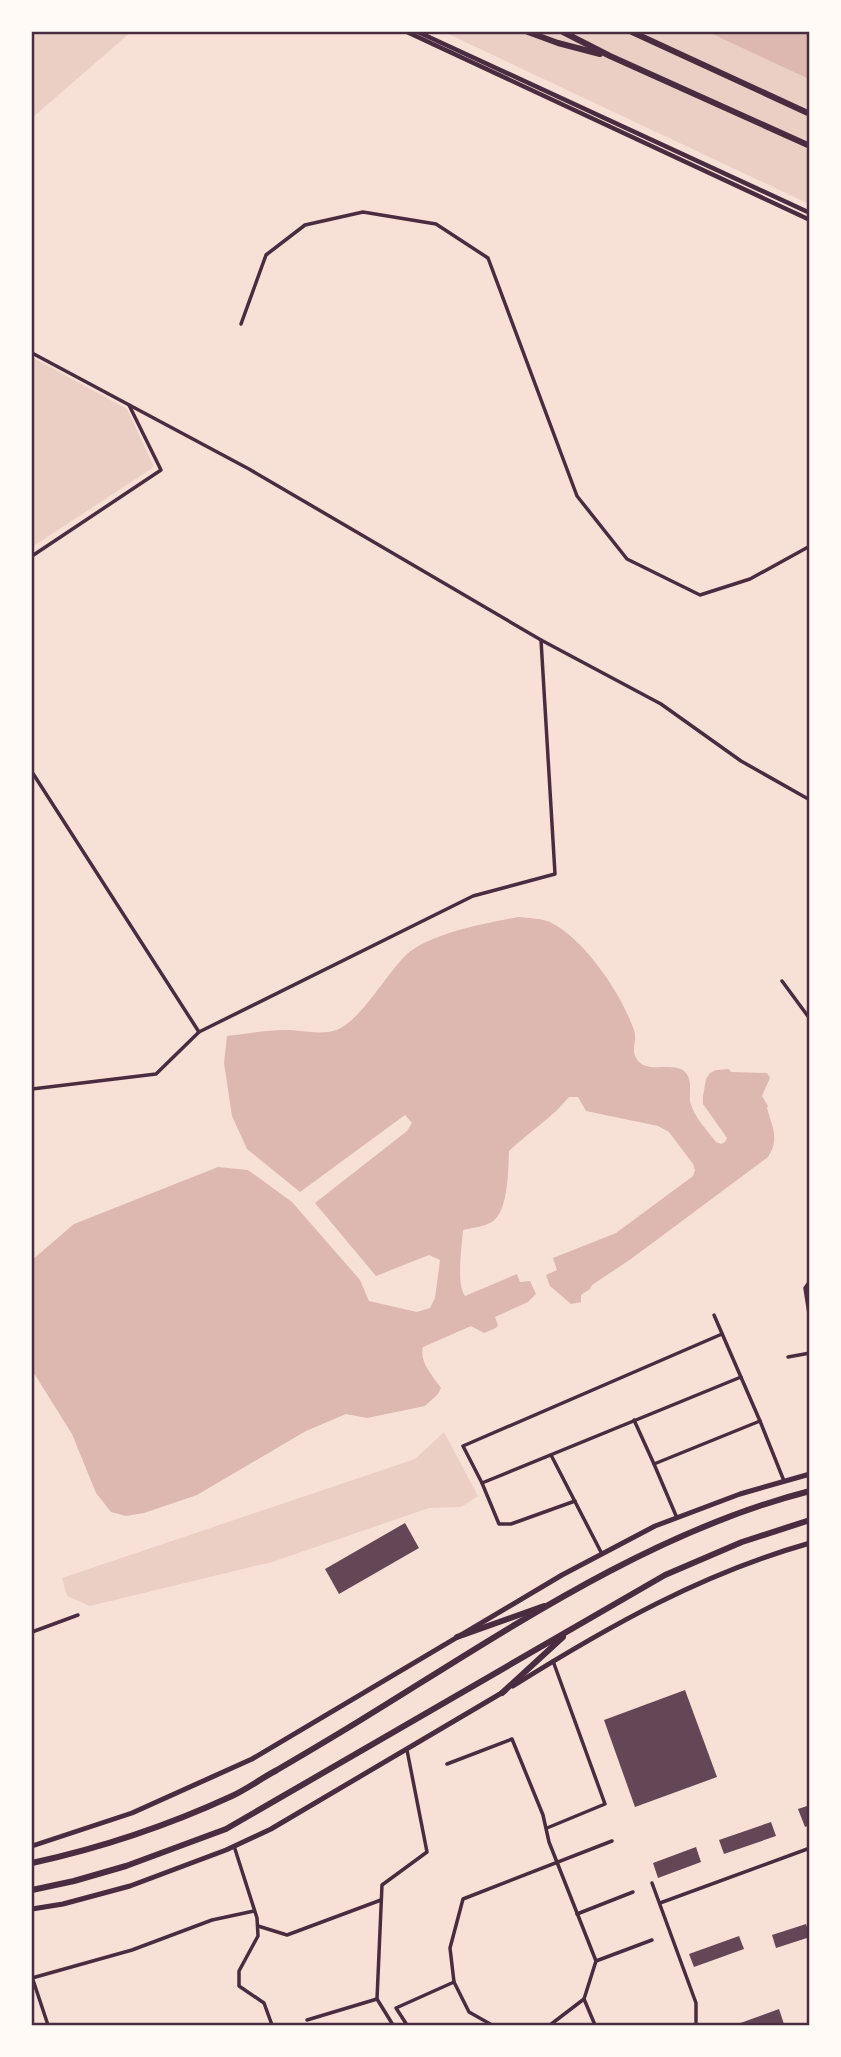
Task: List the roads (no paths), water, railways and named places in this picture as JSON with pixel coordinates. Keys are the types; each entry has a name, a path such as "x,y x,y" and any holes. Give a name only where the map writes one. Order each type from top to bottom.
{"highway":[{"path":"528,32 558,43 610,56"},
{"path":"563,32 810,146"},
{"path":"632,32 810,114"},
{"path":"32,1863 83,1852 142,1833 234,1795 640,1554 706,1525 784,1497 810,1491"},
{"path":"32,1890 126,1866 226,1829 665,1575 742,1542 810,1520"},
{"path":"457,1637 562,1599"},
{"path":"502,1693 574,1628"}],"main road":[{"path":"32,1846 132,1813 252,1759 562,1575 655,1526 740,1494 810,1474"},
{"path":"32,1909 63,1905 130,1886 271,1829 625,1618 682,1590 746,1564 810,1543"}],"street":[{"path":"407,32 810,220"},
{"path":"418,32 810,213"},
{"path":"241,324 266,255 305,225 363,212 436,224 488,258 577,496 626,559 700,595 750,579 810,547"},
{"path":"32,353 249,469 541,640 661,704 741,761 810,800"},
{"path":"32,556 162,470 129,405"},
{"path":"32,1089 156,1074 199,1032 473,896 555,874 541,640"},
{"path":"32,772 199,1032"},
{"path":"782,981 810,1018"},
{"path":"810,1281 805,1288 810,1320"},
{"path":"714,1315 784,1480"},
{"path":"575,1501 511,1524 499,1524 463,1446 722,1334"},
{"path":"788,1357 810,1353"},
{"path":"482,1483 741,1377"},
{"path":"634,1420 677,1518"},
{"path":"654,1464 760,1421"},
{"path":"551,1455 602,1554"},
{"path":"32,1632 78,1615"},
{"path":"547,1828 605,1804 553,1661"},
{"path":"447,1764 512,1739 596,1961 584,1999 550,2025"},
{"path":"393,2025 377,1999 382,1885 427,1852 407,1750"},
{"path":"492,2025 469,2012 454,1982 450,1948 463,1899 612,1841"},
{"path":"234,1846 254,1911 258,1936 239,1971 239,1986 264,2003 272,2025"},
{"path":"660,1903 810,1848"},
{"path":"652,1883 696,2003 696,2025"},
{"path":"577,1914 633,1892"},
{"path":"257,1926 287,1935 381,1900"},
{"path":"48,2025 32,1978 132,1950 212,1920 254,1911"},
{"path":"596,1961 652,1940"},
{"path":"407,2025 396,2008 454,1982"},
{"path":"307,2020 377,1999"},
{"path":"584,1999 596,2025"}]}
